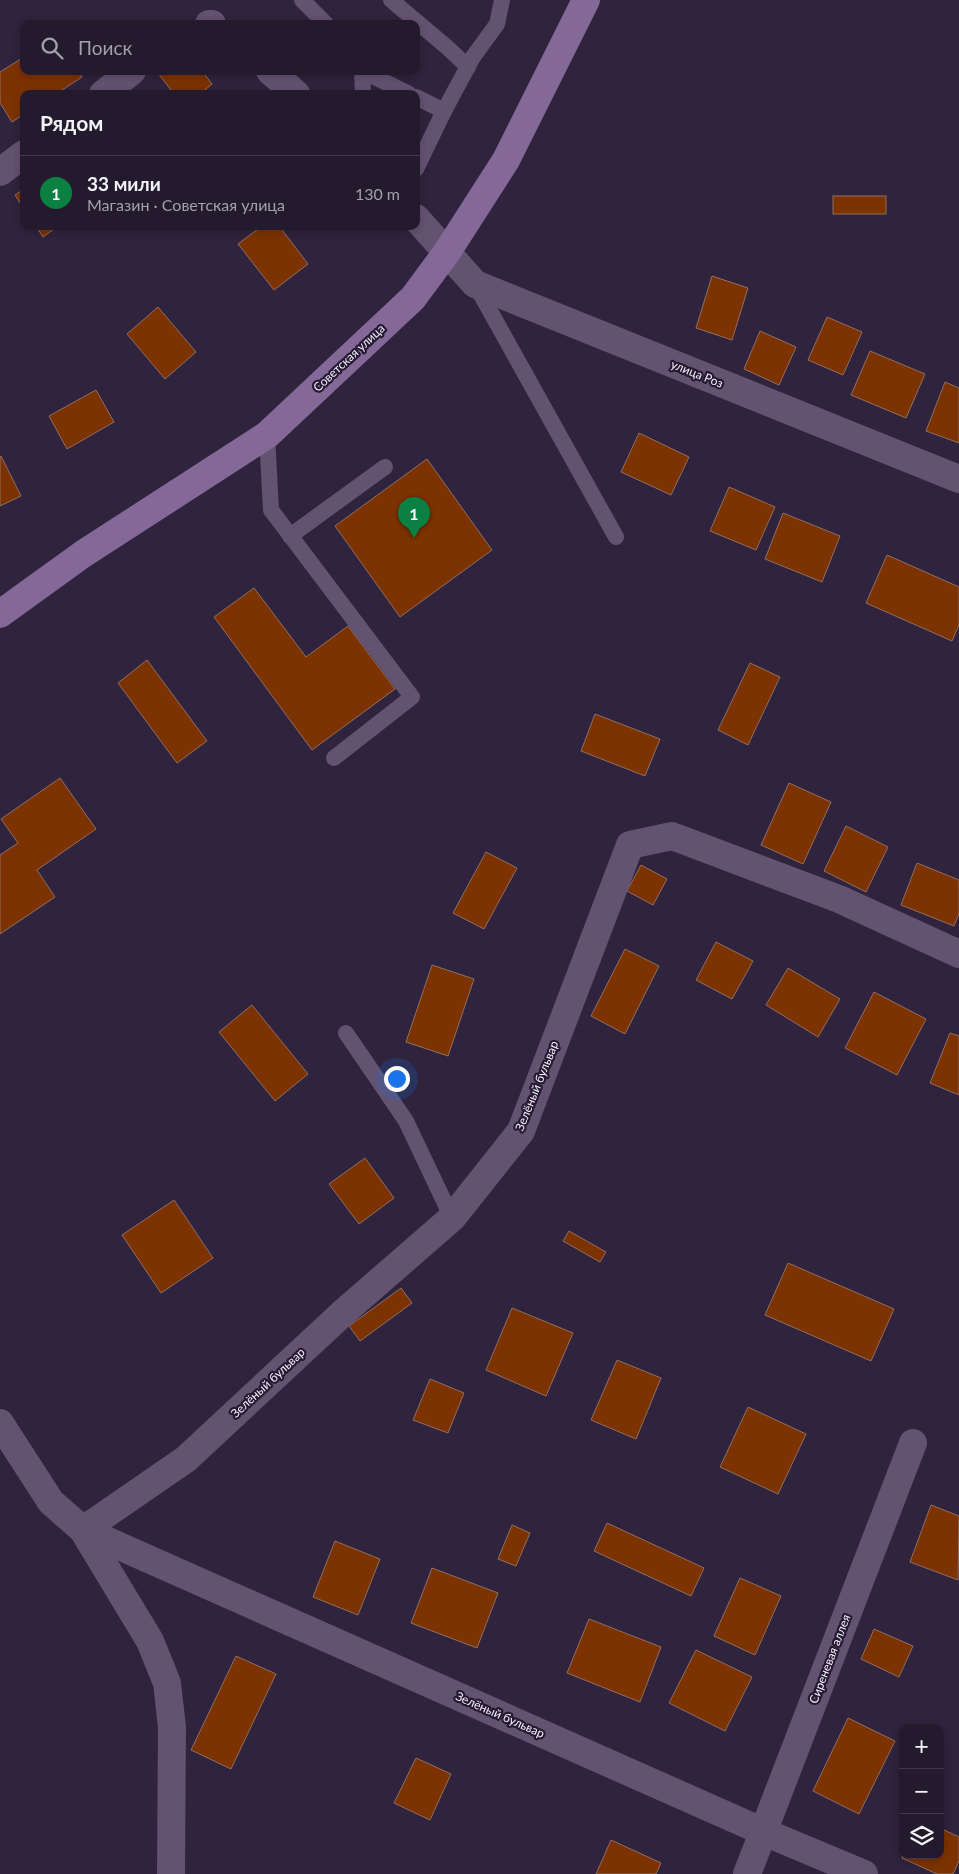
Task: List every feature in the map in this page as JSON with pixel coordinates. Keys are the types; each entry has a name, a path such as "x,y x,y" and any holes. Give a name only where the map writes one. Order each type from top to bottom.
{"street":[{"name":"Советская улица","path":"3,605 267,435 413,298 447,252 506,160 586,0"},
{"path":"108,90 127,75"},
{"path":"275,75 291,90"},
{"path":"0,172 20,157"},
{"name":"улица Роз","path":"420,222 475,284 959,479"},
{"name":"Зелёный бульвар","path":"83,1530 186,1459 345,1311 452,1218 521,1131 630,845 672,836 839,899 959,954"},
{"path":"0,1423 51,1502 83,1530 150,1641 167,1683 172,1727 171,1874"},
{"name":"Сиреневая аллея","path":"746,1874 764,1832 913,1443"},
{"name":"Зелёный бульвар","path":"83,1530 764,1832 864,1874"}],"lane":[{"path":"302,0 322,20"},
{"path":"391,0 415,20"},
{"path":"420,162 468,67 497,24 502,0"},
{"path":"420,24 468,67"},
{"path":"362,75 363,90"},
{"path":"370,75 401,90"},
{"path":"420,99 444,111"},
{"path":"475,284 616,537"},
{"path":"267,435 270,510 412,697 334,758"},
{"path":"290,536 385,467"},
{"path":"346,1033 406,1121 452,1218"}],"building":[{"path":"20,60 20,75 81,75 82,77 62,90 20,90 20,117 12,122 0,103 0,72"},
{"path":"160,75 205,75 212,84 205,90 171,90"},
{"path":"20,192 20,203 15,195"},
{"path":"833,196 886,196 886,214 833,214"},
{"path":"39,230 53,230 43,237"},
{"path":"257,230 282,230 308,264 274,290 238,244"},
{"path":"712,276 748,288 732,340 696,328"},
{"path":"158,307 196,352 165,379 127,334"},
{"path":"827,317 862,332 843,375 808,360"},
{"path":"760,331 796,347 779,385 744,369"},
{"path":"870,351 925,374 906,418 851,395"},
{"path":"945,382 959,388 959,443 926,431"},
{"path":"96,390 114,422 67,449 49,416"},
{"path":"639,433 689,457 671,495 621,472"},
{"path":"0,457 21,496 0,506"},
{"path":"427,459 492,550 400,617 335,526"},
{"path":"729,487 775,507 756,550 710,531"},
{"path":"783,513 840,536 822,582 765,559"},
{"path":"887,555 959,587 959,625 952,641 866,603"},
{"path":"254,588 306,657 348,626 395,689 312,750 214,617"},
{"path":"147,660 207,741 177,763 118,683"},
{"path":"750,663 780,677 748,745 718,730"},
{"path":"595,714 660,739 645,776 581,751"},
{"path":"60,778 96,829 37,870 55,897 0,934 0,855 18,843 1,819"},
{"path":"789,783 831,802 803,864 761,845"},
{"path":"846,826 888,847 866,892 824,871"},
{"path":"486,852 517,868 484,929 453,913"},
{"path":"917,863 959,880 959,914 954,926 901,905"},
{"path":"641,865 667,879 653,905 627,891"},
{"path":"716,942 753,961 732,999 696,980"},
{"path":"625,949 659,966 625,1034 591,1016"},
{"path":"432,965 474,979 448,1056 406,1042"},
{"path":"788,968 840,999 818,1037 766,1005"},
{"path":"874,992 926,1019 897,1075 845,1048"},
{"path":"252,1005 308,1074 275,1101 219,1032"},
{"path":"950,1033 959,1036 959,1095 930,1083"},
{"path":"365,1158 394,1198 359,1224 329,1184"},
{"path":"174,1200 213,1258 161,1293 122,1235"},
{"path":"569,1231 606,1252 600,1262 563,1241"},
{"path":"788,1263 894,1309 871,1361 765,1315"},
{"path":"401,1288 412,1303 360,1341 349,1326"},
{"path":"512,1308 573,1333 546,1396 486,1370"},
{"path":"617,1360 661,1378 636,1439 591,1420"},
{"path":"430,1379 464,1393 448,1433 413,1420"},
{"path":"748,1407 806,1434 778,1494 720,1467"},
{"path":"931,1505 959,1516 958,1580 910,1562"},
{"path":"607,1523 704,1568 691,1596 594,1551"},
{"path":"512,1525 530,1533 516,1566 498,1559"},
{"path":"335,1541 380,1559 358,1615 313,1597"},
{"path":"432,1568 498,1593 477,1648 411,1623"},
{"path":"740,1578 781,1596 755,1655 714,1636"},
{"path":"589,1619 661,1647 640,1702 567,1673"},
{"path":"874,1629 913,1646 899,1677 861,1659"},
{"path":"696,1650 752,1677 725,1731 669,1703"},
{"path":"236,1656 276,1674 231,1769 191,1750"},
{"path":"848,1718 895,1741 859,1814 813,1791"},
{"path":"416,1758 451,1774 430,1820 394,1803"},
{"path":"944,1830 959,1837 959,1861 953,1874 937,1874 904,1859 944,1859"},
{"path":"611,1840 661,1863 656,1874 596,1874"}],"place":[{"name":"33 мили","path":"414,538"}]}
